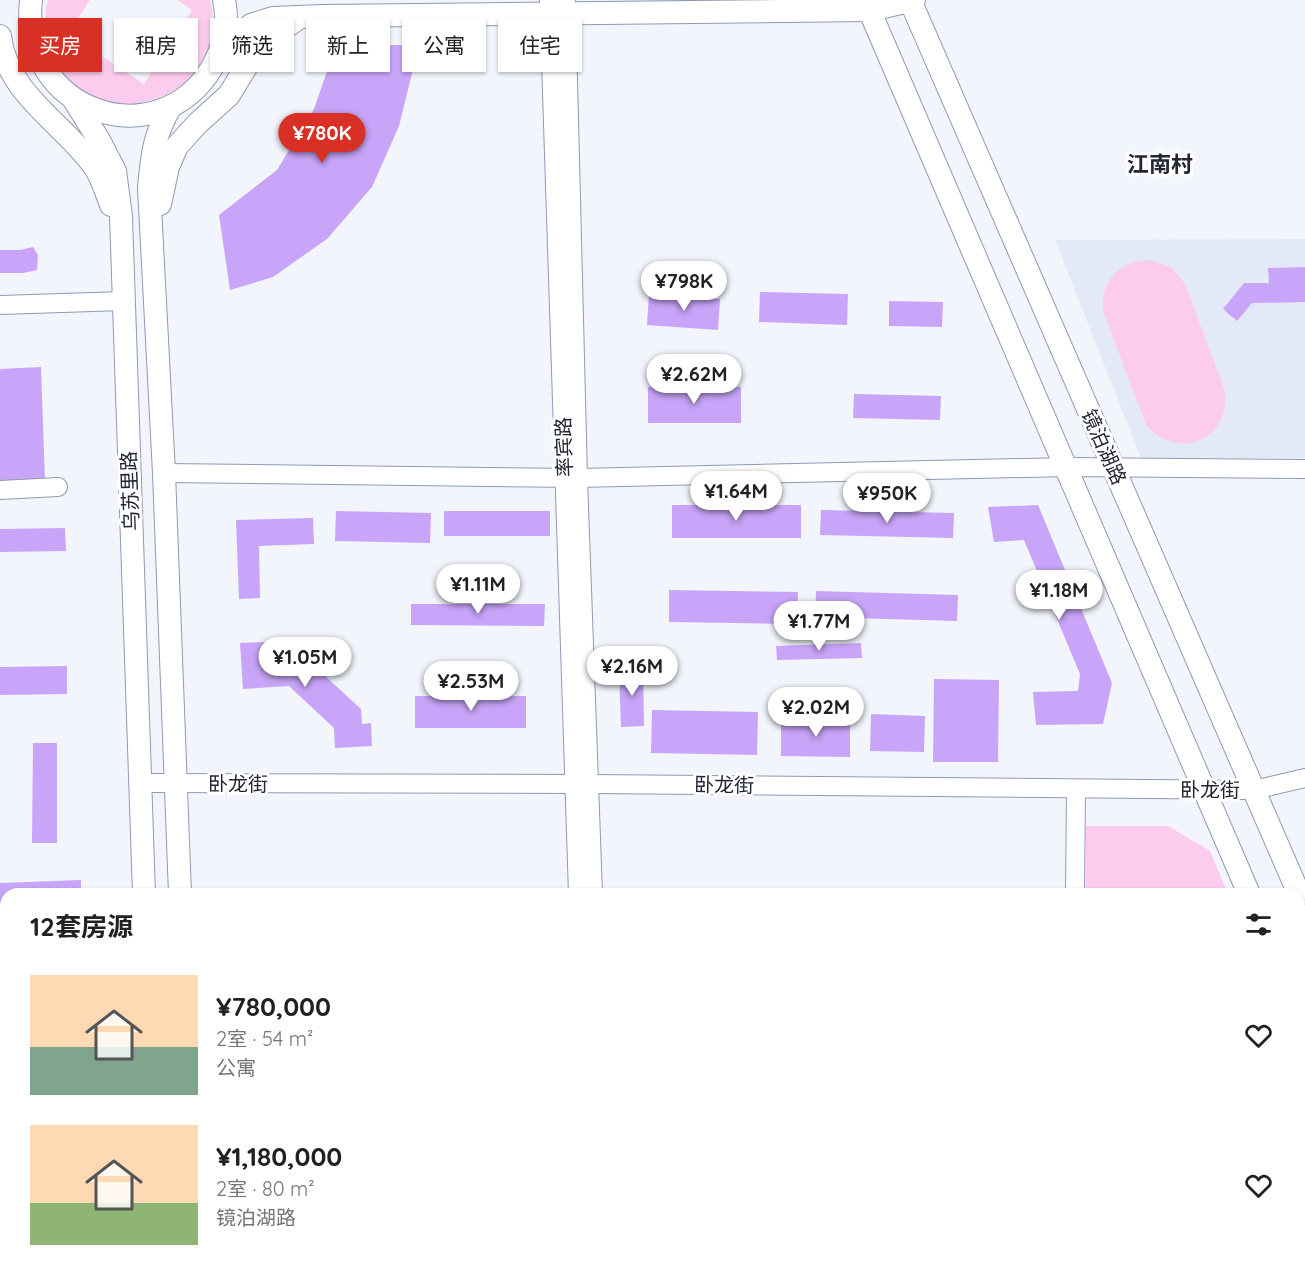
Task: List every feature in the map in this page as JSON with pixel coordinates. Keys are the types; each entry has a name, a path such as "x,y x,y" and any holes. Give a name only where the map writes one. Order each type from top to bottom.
{"main road":[{"path":"224,0 225,18"},
{"path":"273,18 558,6 868,5 912,0"},
{"name":"镜泊湖路","path":"912,0 1296,888"},
{"name":"镜泊湖路","path":"868,5 1247,888"},
{"path":"27,7 32,44 41,66 74,100 97,111 122,116 147,114 171,106 191,93 210,71"},
{"path":"153,238 168,167 177,146 229,95 260,44 303,17"},
{"path":"1,45 17,83 95,167 104,184 121,236"},
{"name":"乌苏里路","path":"74,100 115,171 121,236 144,888"},
{"name":"乌苏里路","path":"171,106 158,128 152,150 150,188 164,473 180,888"}],"street":[{"name":"率宾路","path":"558,6 581,784 578,888"},
{"path":"0,305 124,301"},
{"path":"164,473 572,478 1068,467 1305,469"},
{"path":"0,490 58,487"},
{"name":"卧龙街","path":"141,783 1254,790 1305,778"},
{"name":"率宾路","path":"581,784 592,888"},
{"path":"1075,888 1076,790"}],"shaded area":[{"path":"48,0 90,0 78,18 45,18"},
{"path":"177,0 210,0 210,41 198,68 198,18 187,18 192,10"},
{"path":"102,56 114,64 114,72 126,72 144,84 152,72 194,72 180,87 152,100 122,104 93,98 68,80 63,72 102,72"},
{"path":"1305,239 1305,458 1141,458 1055,240"},
{"path":"1145,260 1172,268 1185,284 1225,391 1225,408 1220,422 1211,433 1200,440 1187,443 1173,442 1159,436 1146,425 1103,311 1104,292 1112,276 1126,265"},
{"path":"1086,826 1168,826 1210,851 1225,888 1086,888"}],"building":[{"path":"390,45 402,45 402,72 412,72 399,126 372,187 327,239 273,277 230,290 219,215 277,170 314,109 327,72 390,72"},
{"path":"33,247 38,255 37,270 23,273 0,273 0,250 20,250"},
{"path":"1305,267 1305,302 1252,303 1237,321 1223,309 1244,283 1269,283 1268,268"},
{"path":"760,292 848,294 847,325 759,322"},
{"path":"649,294 720,299 718,330 647,325"},
{"path":"889,301 943,302 942,327 889,326"},
{"path":"41,367 45,482 0,483 0,369"},
{"path":"648,387 741,387 741,423 648,423"},
{"path":"854,394 941,396 940,420 853,418"},
{"path":"672,505 801,505 801,538 672,538"},
{"path":"1038,505 1112,683 1103,724 1036,725 1033,692 1078,691 1080,674 1024,540 994,542 988,507"},
{"path":"821,510 954,513 953,538 820,535"},
{"path":"336,511 431,513 430,543 335,541"},
{"path":"444,511 550,511 550,536 444,536"},
{"path":"313,518 314,544 259,546 260,598 239,599 236,520"},
{"path":"65,528 66,551 0,552 0,529"},
{"path":"669,590 798,592 797,624 669,622"},
{"path":"816,591 958,595 957,621 815,617"},
{"path":"411,604 545,604 544,626 411,625"},
{"path":"287,641 361,709 362,724 371,723 372,746 335,748 334,728 289,686 243,689 240,643"},
{"path":"861,643 862,658 777,660 776,646"},
{"path":"67,666 67,694 0,695 0,667"},
{"path":"643,668 644,726 621,727 619,669"},
{"path":"934,679 999,680 998,762 933,762"},
{"path":"415,696 526,696 526,728 415,728"},
{"path":"652,710 758,712 757,755 651,753"},
{"path":"871,714 925,716 924,752 870,751"},
{"path":"781,718 850,719 850,757 781,756"},
{"path":"33,743 57,743 57,843 32,843"},
{"path":"81,880 81,888 0,888 0,883"}],"district":[{"name":"江南村","path":"1160,164"}]}
